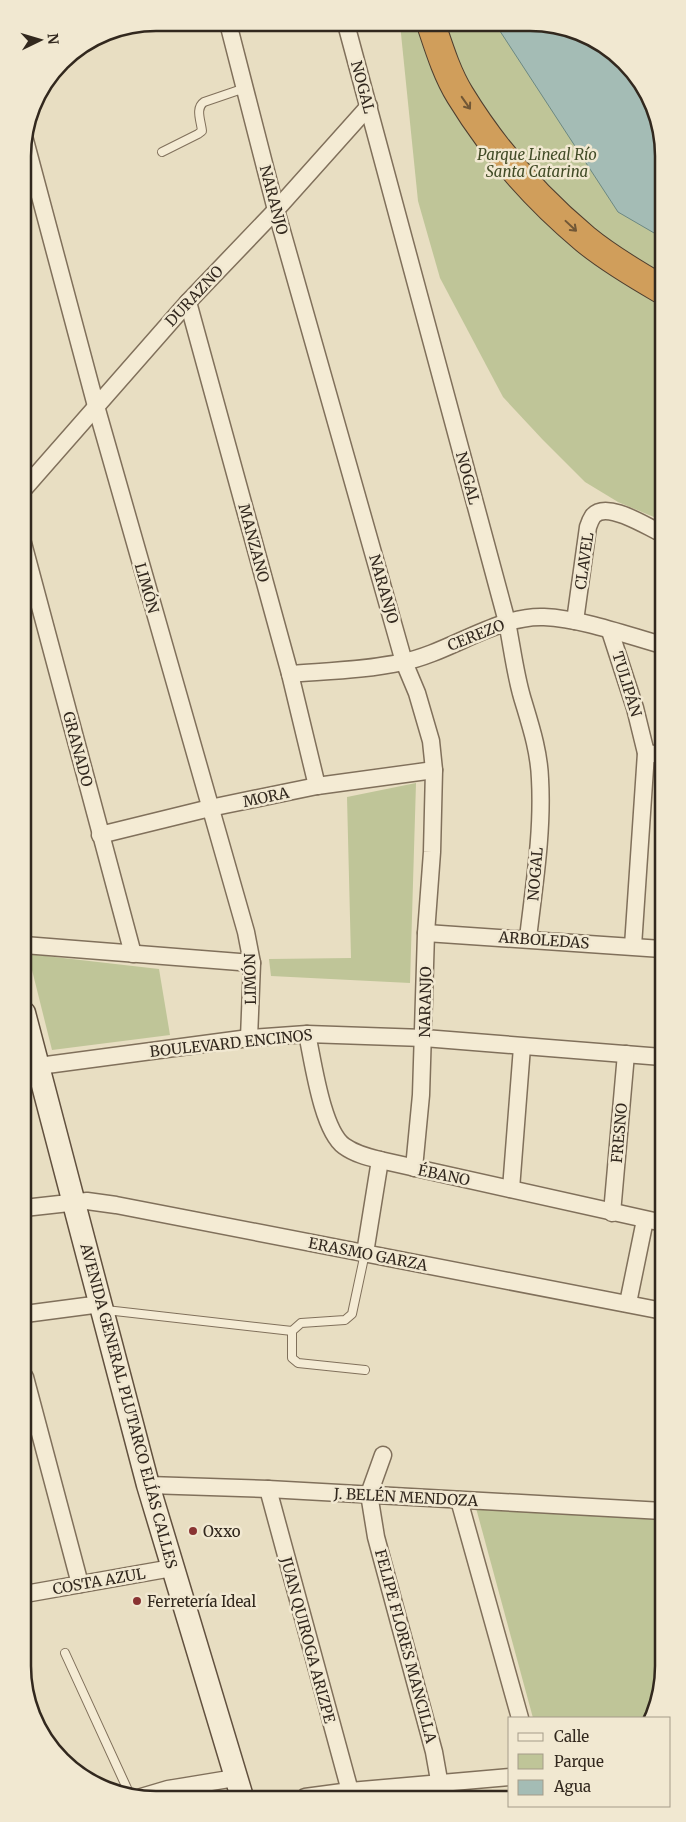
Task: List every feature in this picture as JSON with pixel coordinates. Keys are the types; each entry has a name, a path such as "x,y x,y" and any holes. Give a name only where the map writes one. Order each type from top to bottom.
{"highway":[{"path":"434,31 459,94 508,162 547,203 586,239 629,270 655,285"}],"street":[{"name":"NOGAL","path":"348,31 507,622 522,696 531,724 540,778 536,874 528,938"},
{"name":"NARANJO","path":"230,32 276,210 404,662 417,693 431,741 434,770 432,852 426,933 421,1095 414,1168"},
{"name":"DURAZNO","path":"32,480 188,302 276,210 369,106"},
{"name":"LIMÓN","path":"32,166 96,406 246,932 252,963 249,1038"},
{"name":"MANZANO","path":"188,302 290,674 317,786"},
{"name":"CLAVEL","path":"575,621 588,527 593,516 600,512 624,514 655,529"},
{"name":"GRANADO","path":"32,576 133,954"},
{"name":"CEREZO","path":"290,674 404,662 450,646 507,622 542,617 575,621 655,643"},
{"name":"TULIPÁN","path":"610,631 635,708 654,754 633,946"},
{"name":"MORA","path":"100,835 210,808 317,786 434,770"},
{"name":"ARBOLEDAS","path":"426,933 528,938 654,948"},
{"path":"31,947 252,963"},
{"name":"BOULEVARD ENCINOS","path":"39,1066 249,1038 307,1034 424,1038 654,1056"},
{"name":"ÉBANO","path":"307,1034 326,1119 333,1135 344,1146 357,1153 380,1160 654,1222"},
{"name":"AVENIDA GENERAL PLUTARCO ELÍAS CALLES","path":"31,1039 148,1485 238,1787"},
{"path":"511,1189 522,1047"},
{"name":"FRESNO","path":"612,1212 626,1054"},
{"path":"365,1253 380,1160"},
{"name":"ERASMO GARZA","path":"31,1207 87,1201 116,1205 654,1309"},
{"path":"628,1304 645,1220"},
{"path":"31,1313 101,1306"},
{"path":"31,1400 80,1584"},
{"path":"369,1494 383,1455"},
{"name":"J. BELÉN MENDOZA","path":"148,1485 369,1494 654,1511"},
{"name":"JUAN QUIROGA ARIZPE","path":"268,1489 350,1791"},
{"name":"FELIPE FLORES MANCILLA","path":"369,1494 376,1537 434,1752 442,1790"},
{"path":"459,1500 520,1717"},
{"name":"COSTA AZUL","path":"31,1593 172,1568"},
{"path":"350,1791 442,1790 508,1777"},
{"path":"161,1791 168,1789 238,1787"}],"lane":[{"path":"162,152 202,131 198,109 200,104 245,88"},
{"path":"365,1253 352,1314 345,1320 301,1323 292,1331 292,1358 298,1363 365,1370"},
{"path":"101,1306 292,1331"},
{"path":"65,1653 126,1787"}],"green space":[{"name":"Parque Lineal Río Santa Catarina","path":"401,31 530,31 554,34 570,38 592,48 606,57 629,80 642,101 648,116 655,156 655,517 618,502 585,482 503,397 440,278 418,201"},
{"path":"416,783 410,983 271,976 269,959 351,958 347,797"},
{"path":"31,954 159,969 170,1035 52,1050 31,968"},
{"path":"476,1508 654,1517 654,1674 652,1690 644,1717 533,1717"}],"water":[{"path":"500,31 530,31 570,38 585,44 606,57 629,80 642,101 652,132 655,156 655,233 618,212"}],"place":[{"name":"Oxxo","path":"193,1531"},
{"name":"Ferretería Ideal","path":"137,1601"}]}
